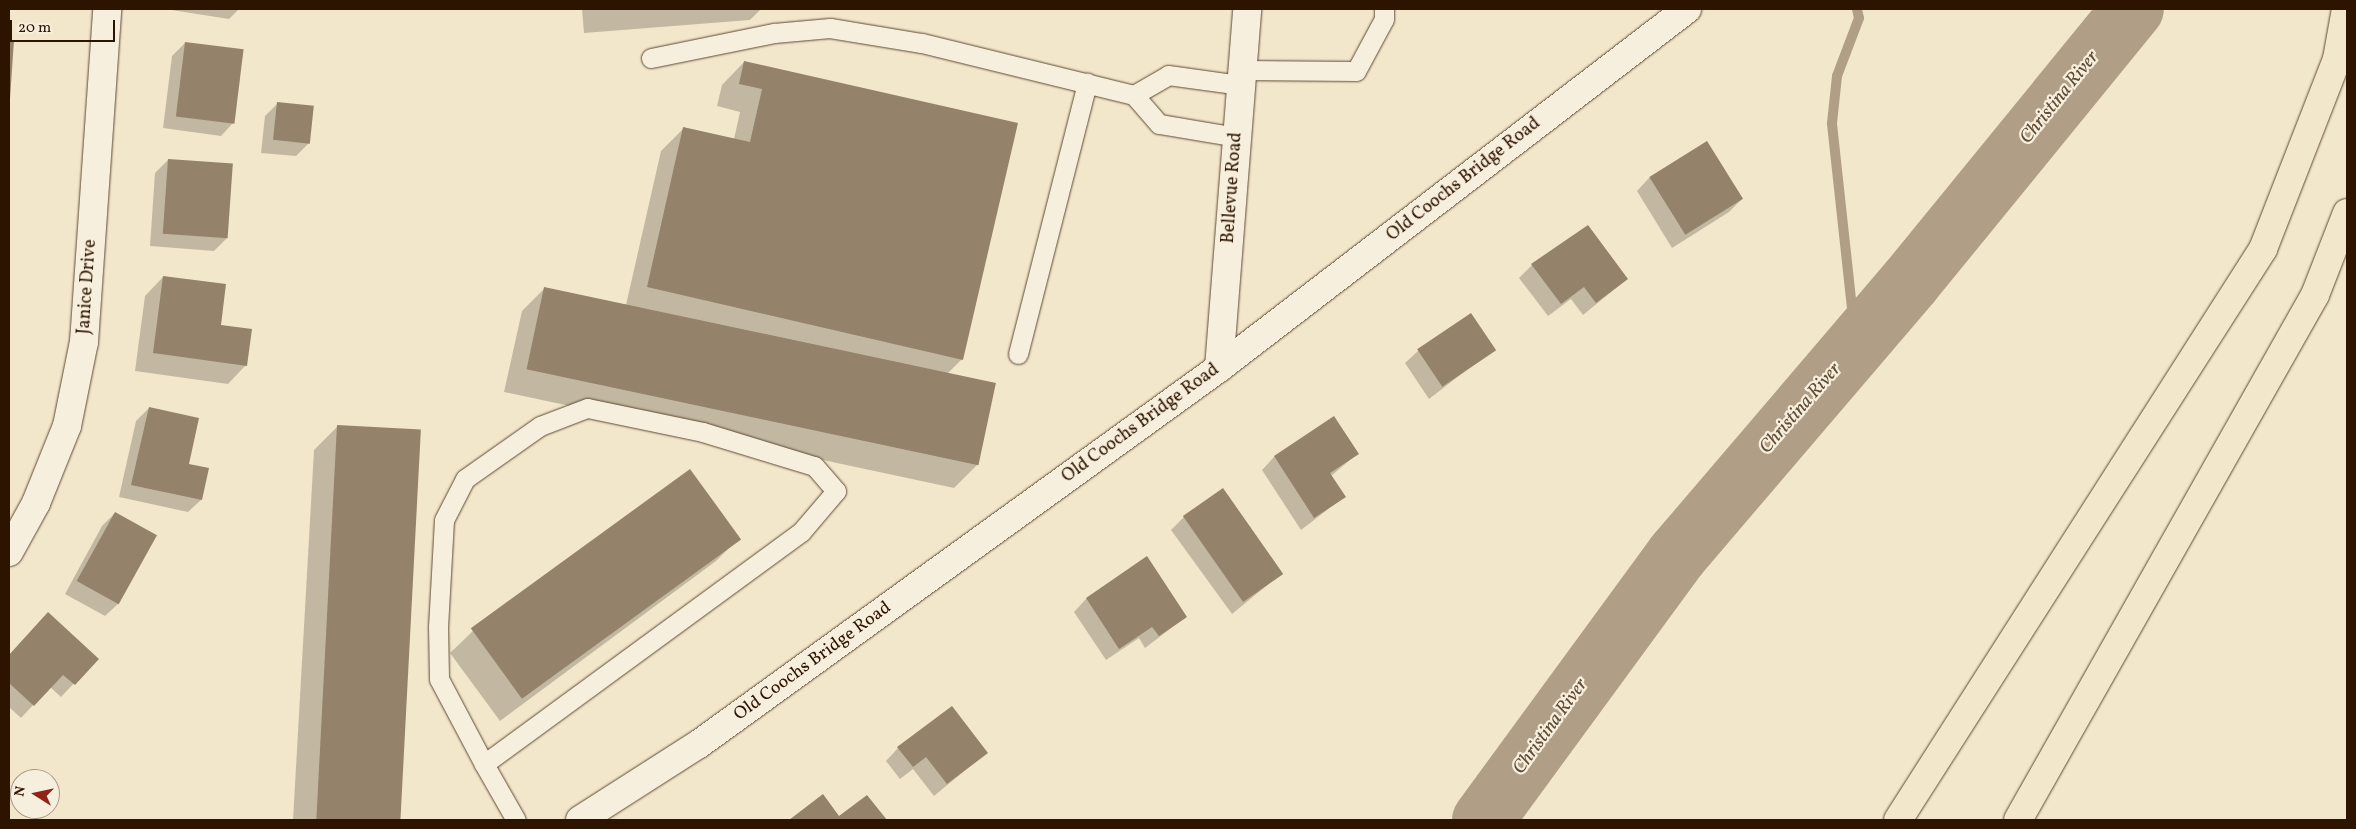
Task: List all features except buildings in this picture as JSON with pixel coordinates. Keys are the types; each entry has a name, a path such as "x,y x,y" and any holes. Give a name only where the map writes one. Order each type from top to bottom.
{"highway":[{"path":"1898,820 2263,249 2337,59 2346,9"},
{"path":"2018,820 2315,295 2347,213"}],"street":[{"name":"Janice Drive","path":"9,552 36,503 67,426 84,342 107,9"},
{"name":"Bellevue Road","path":"1220,368 1246,9"},
{"name":"Old Coochs Bridge Road","path":"580,820 699,744 1220,368 1687,9"}],"lane":[{"path":"1134,95 1168,75 1242,77 1356,71 1384,19 1384,9"},
{"path":"650,58 774,33 830,28 922,43 1134,95 1159,124 1237,137"},
{"path":"1018,354 1087,83"},
{"path":"484,764 801,532 836,492 814,466 703,432 586,408 540,426 465,479 444,520 438,626 440,680 484,764 516,820"}],"waterway":[{"path":"1856,345 1832,123 1837,76 1859,18 1857,9"},
{"name":"Christina River","path":"1483,820 1677,555 1911,281 2133,9"}]}
